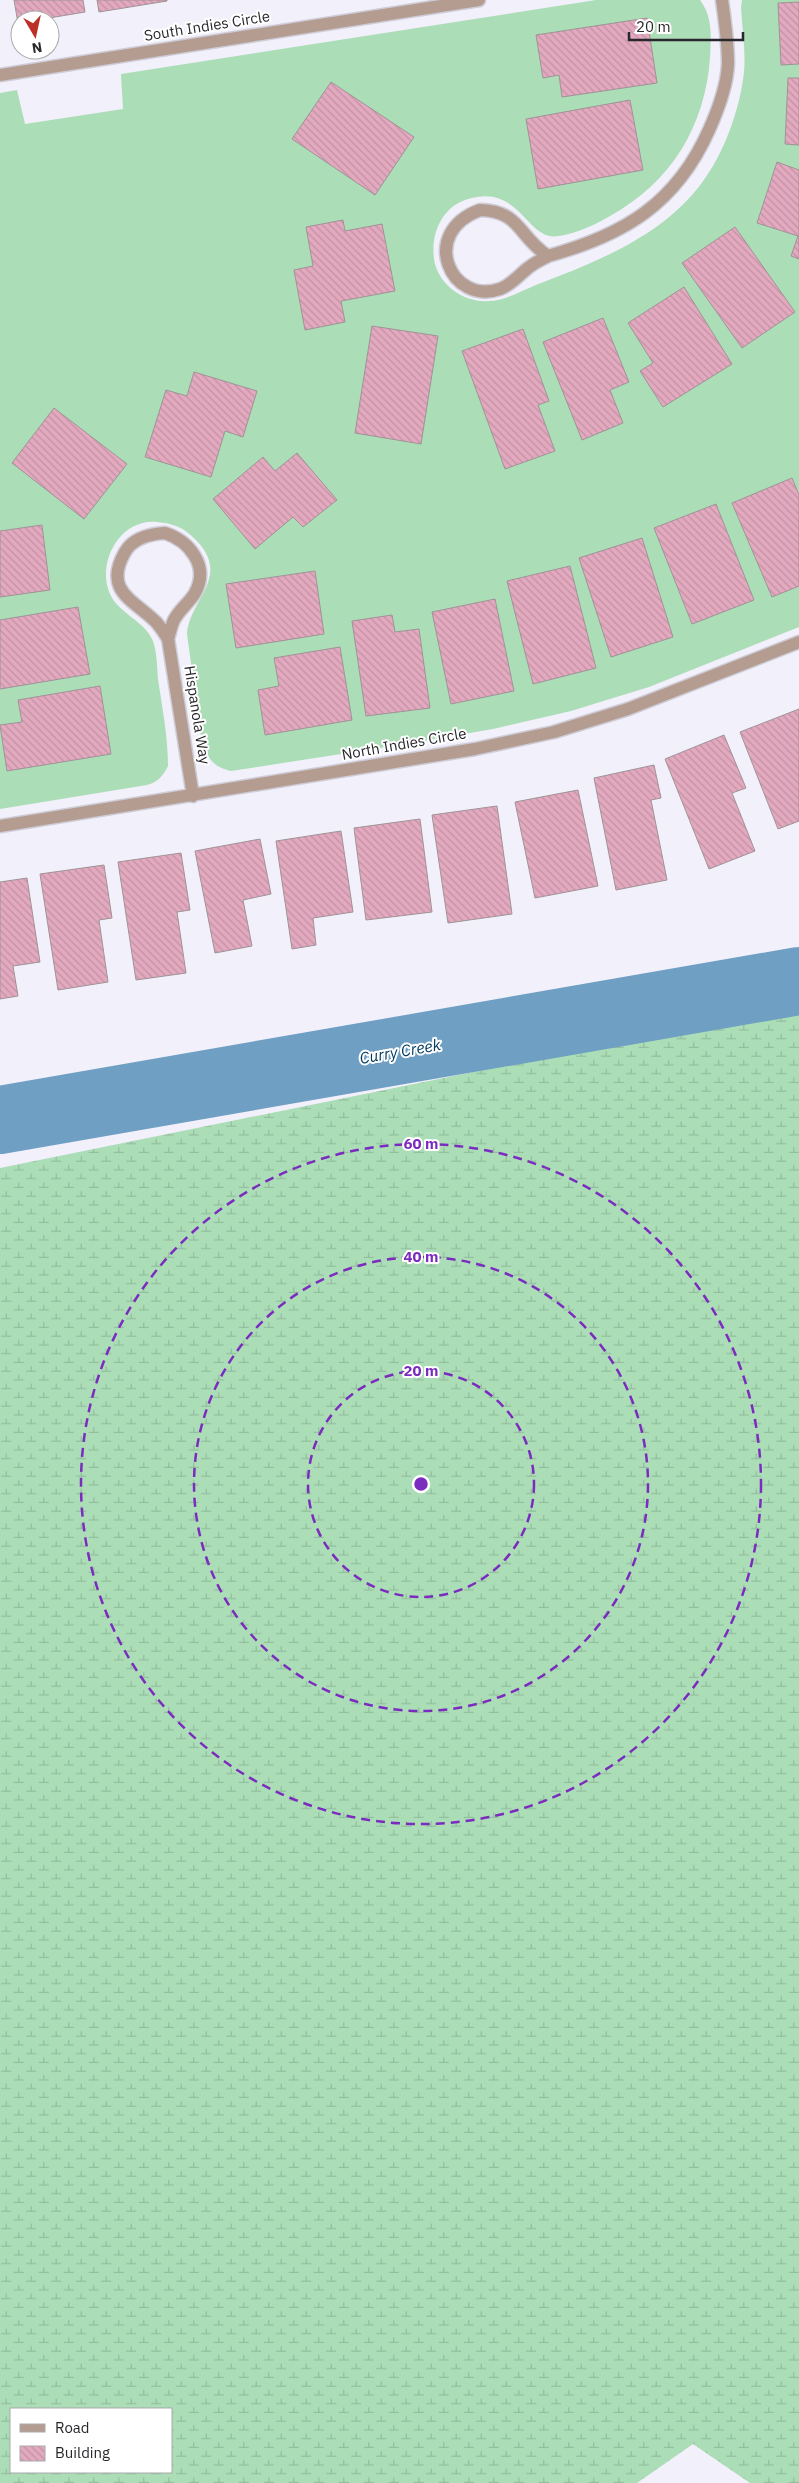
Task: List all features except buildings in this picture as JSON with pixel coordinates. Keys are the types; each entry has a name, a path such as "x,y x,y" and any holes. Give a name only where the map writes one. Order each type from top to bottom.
{"street":[{"name":"South Indies Circle","path":"0,75 479,0"},
{"path":"548,256 535,247 516,222 506,214 493,210 480,210 467,214 449,233 446,245 446,259 452,272 460,282 473,289 487,292 501,289 513,282 529,267 548,256 591,243 627,226 664,198 692,164 713,122 725,85 728,66 722,0"},
{"name":"Hispanola Way","path":"168,639 174,620 196,592 199,567 195,555 188,545 177,537 165,533 152,534 139,539 128,548 120,560 119,581 127,600 157,623 168,639 193,796"},
{"name":"North Indies Circle","path":"0,826 475,749 554,732 628,709 799,642"}],"green space":[{"path":"596,0 700,0 704,7 709,20 711,35 707,83 701,107 681,150 651,187 632,202 598,222 566,235 548,235 538,230 511,205 500,199 486,196 458,203 444,216 435,234 435,264 443,280 456,292 480,301 495,301 604,257 626,246 667,219 685,203 701,184 717,159 730,131 739,101 744,72 742,0 799,0 799,627 649,687 571,711 493,729 231,771 216,765 202,744 187,634 189,622 210,577 210,566 206,553 196,540 178,527 157,522 144,523 132,527 114,545 106,569 106,582 114,601 144,628 153,641 166,733 168,766 160,778 147,785 0,809 0,93 17,90 25,124 123,109 121,74"},
{"path":"799,1014 799,2483 750,2483 693,2444 637,2483 0,2483 0,1168 636,1039"}],"waterway":[{"name":"Curry Creek","path":"0,1120 799,981"}]}
